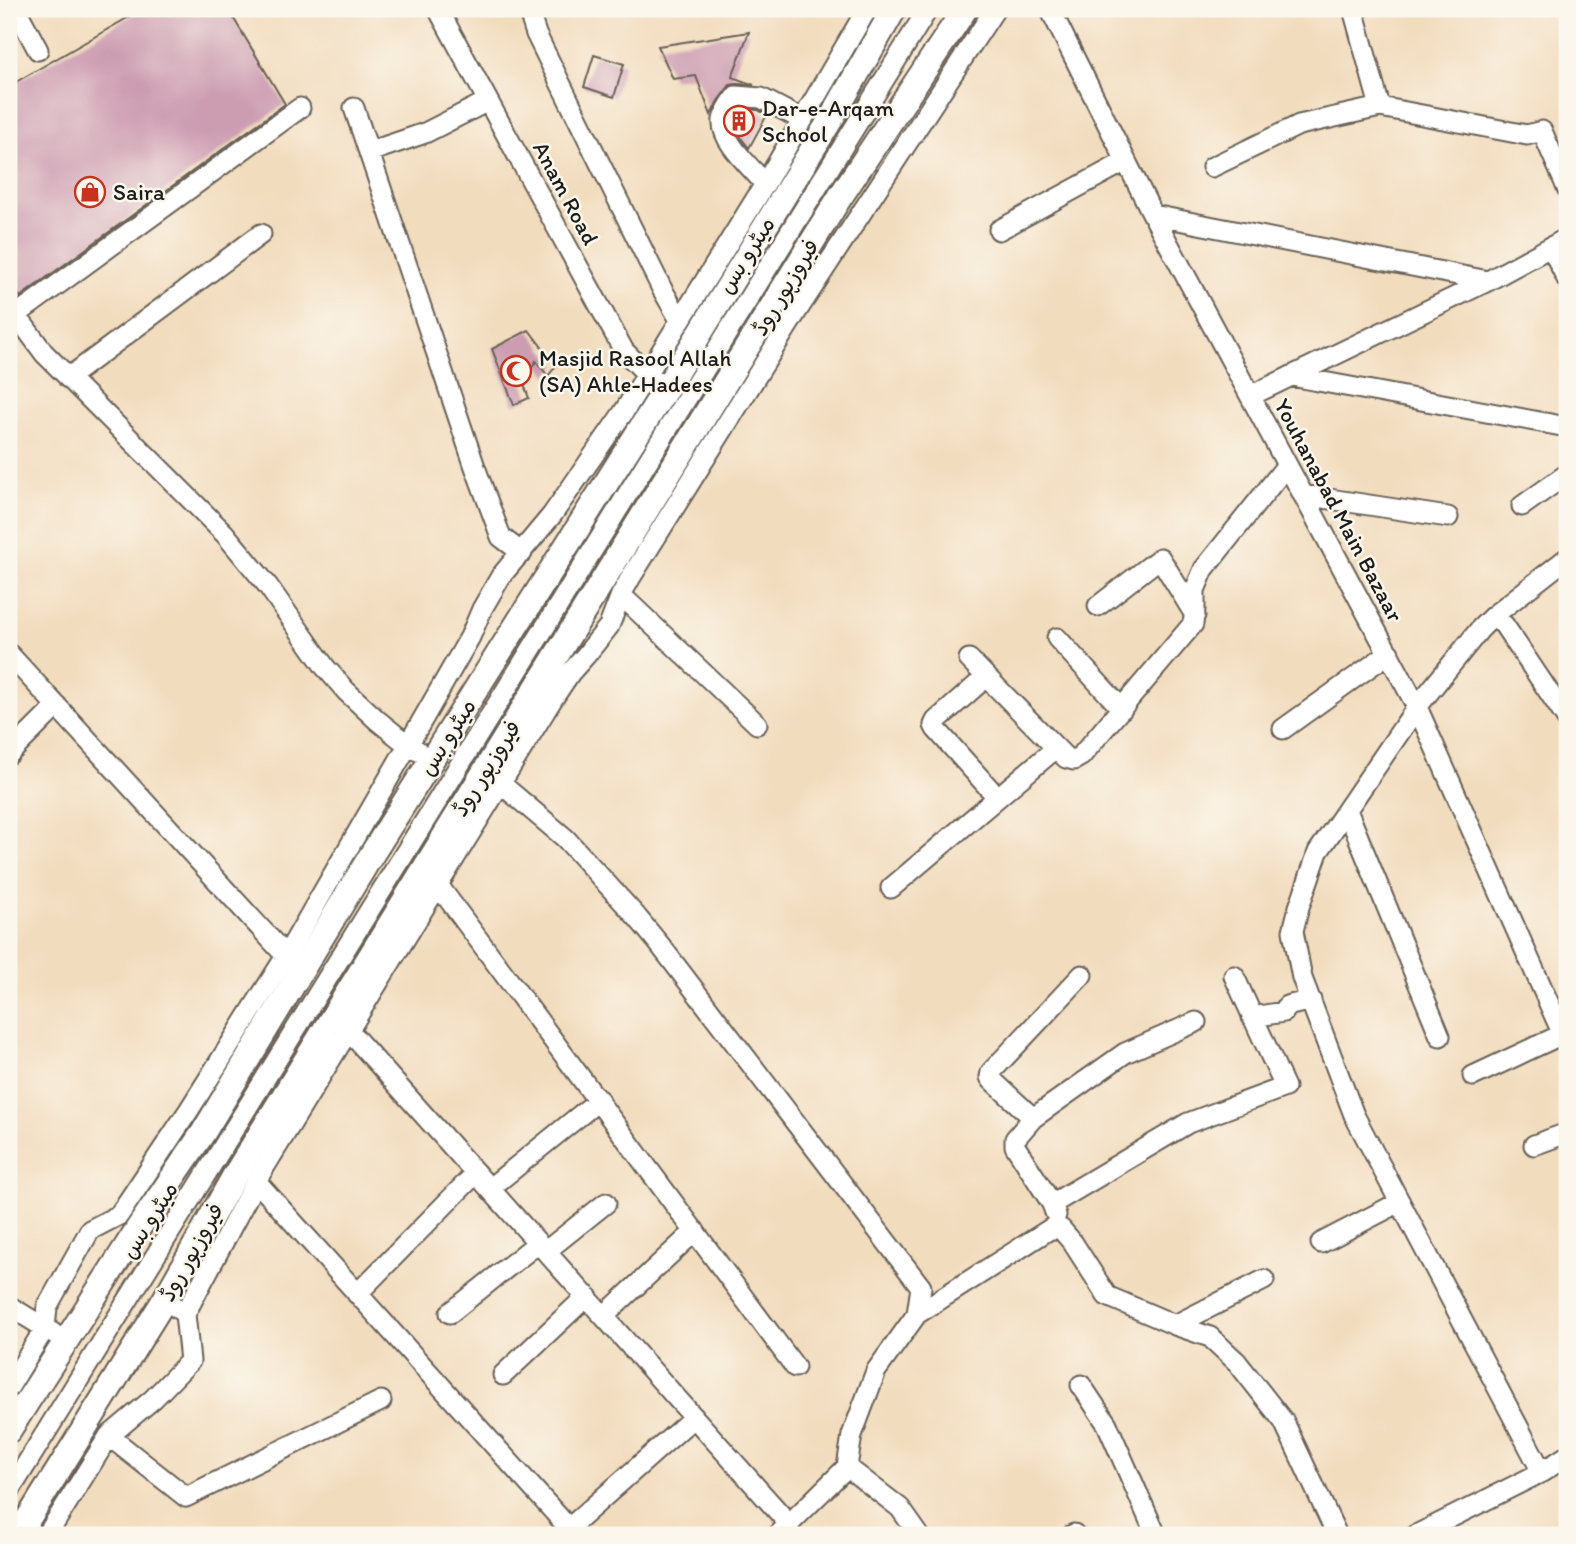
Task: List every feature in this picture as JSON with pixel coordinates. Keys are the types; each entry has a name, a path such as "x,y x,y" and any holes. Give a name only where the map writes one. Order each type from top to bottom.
{"main road":[{"name":"فیروزپور روڈ","path":"9,1430 55,1335 203,1133 294,963 372,854 667,387 741,245 815,116 894,9"},
{"name":"فیروزپور روڈ","path":"19,1535 165,1299 235,1175 340,1024 493,777 840,197 965,9"}],"street":[{"path":"16,9 38,50"},
{"name":"Anam Road","path":"438,9 624,351 646,373 667,387"},
{"path":"528,9 536,34 680,320"},
{"path":"55,1335 47,1307 90,1230 119,1215 189,1110 294,963 408,746 470,637 482,609 502,576 552,515 623,412 680,320 741,245 765,184 815,116 867,9"},
{"name":"میٹرو بس","path":"9,1492 928,9"},
{"path":"53,1533 108,1436 153,1399 190,1361 185,1314 340,1024 438,885 493,777 570,673 609,626 621,595 799,308 995,9"},
{"name":"Youhanabad Main Bazaar","path":"1050,9 1153,215 1417,707 1566,1036"},
{"path":"1353,9 1380,107"},
{"path":"765,184 734,149 725,133 723,120 736,96 761,98 815,116"},
{"path":"369,152 425,134 488,101"},
{"path":"1212,167 1300,125 1380,107 1527,135 1542,131 1567,188"},
{"path":"300,108 13,310 44,353 225,534 268,586 325,667 346,691 408,746 432,759"},
{"path":"354,108 501,537 522,553"},
{"path":"999,230 1126,162"},
{"path":"1153,215 1488,281"},
{"path":"68,378 261,234"},
{"path":"1250,396 1488,281 1559,242 1567,279"},
{"path":"1291,376 1567,427"},
{"path":"969,659 1066,758 1074,760 1081,756 1193,624 1195,590 1204,569 1287,465"},
{"path":"1521,506 1567,474"},
{"path":"1303,495 1448,517"},
{"path":"1098,606 1160,558 1195,615"},
{"path":"1542,1472 1354,1115 1302,978 1293,931 1318,852 1417,707 1479,629 1567,558"},
{"path":"621,595 757,724"},
{"path":"1493,616 1504,625 1567,719"},
{"path":"1057,638 1122,709"},
{"path":"1283,729 1389,653"},
{"path":"9,654 294,963"},
{"path":"986,677 934,725 997,797"},
{"path":"9,754 57,706"},
{"path":"891,888 1056,748"},
{"path":"493,777 565,838 660,945 921,1287 918,1314"},
{"path":"1347,810 1440,1036"},
{"path":"438,885 796,1367"},
{"path":"1033,1118 992,1080 990,1072 1082,975"},
{"path":"1052,1204 1188,1123 1285,1087 1234,976"},
{"path":"1252,1017 1284,1012 1287,1006 1311,1000"},
{"path":"1196,1022 1125,1053 1033,1118 1015,1139 1014,1146 1052,1204 1061,1229 1107,1296 1210,1337 1237,1362 1284,1422 1337,1535"},
{"path":"340,1024 694,1417 784,1530 847,1467 852,1435 876,1371 918,1314 1050,1229 1061,1229"},
{"path":"1474,1076 1566,1036"},
{"path":"490,1188 599,1100"},
{"path":"1534,1145 1567,1133"},
{"path":"357,1294 476,1172"},
{"path":"256,1181 564,1531 694,1417"},
{"path":"1321,1243 1400,1202"},
{"path":"450,1313 606,1203"},
{"path":"604,1316 695,1231"},
{"path":"1175,1325 1264,1280"},
{"path":"503,1375 587,1296"},
{"path":"165,1299 185,1314"},
{"path":"9,1306 55,1335"},
{"path":"9,1387 55,1335"},
{"path":"1082,1385 1107,1424 1156,1535"},
{"path":"108,1436 186,1497 381,1401"},
{"path":"1416,1535 1542,1472 1567,1456"},
{"path":"847,1467 900,1508 919,1535"}],"building":[{"name":"Saira","path":"143,9 228,9 285,104 20,297 9,277 9,86"},
{"path":"749,32 732,77 754,85 730,85 711,115 696,76 673,79 658,46"},
{"path":"594,55 624,64 614,97 584,87"},
{"path":"742,109 758,110 767,115 749,148 736,126 736,119"},
{"name":"Masjid Rasool Allah (SA) Ahle-Hadees","path":"529,330 556,366 548,376 536,361 523,382 529,398 514,405 492,349"}],"place":[{"name":"Dar-e-Arqam School","path":"739,121"},
{"name":"Saira","path":"90,192"},
{"name":"Masjid Rasool Allah (SA) Ahle-Hadees","path":"516,371"}]}
